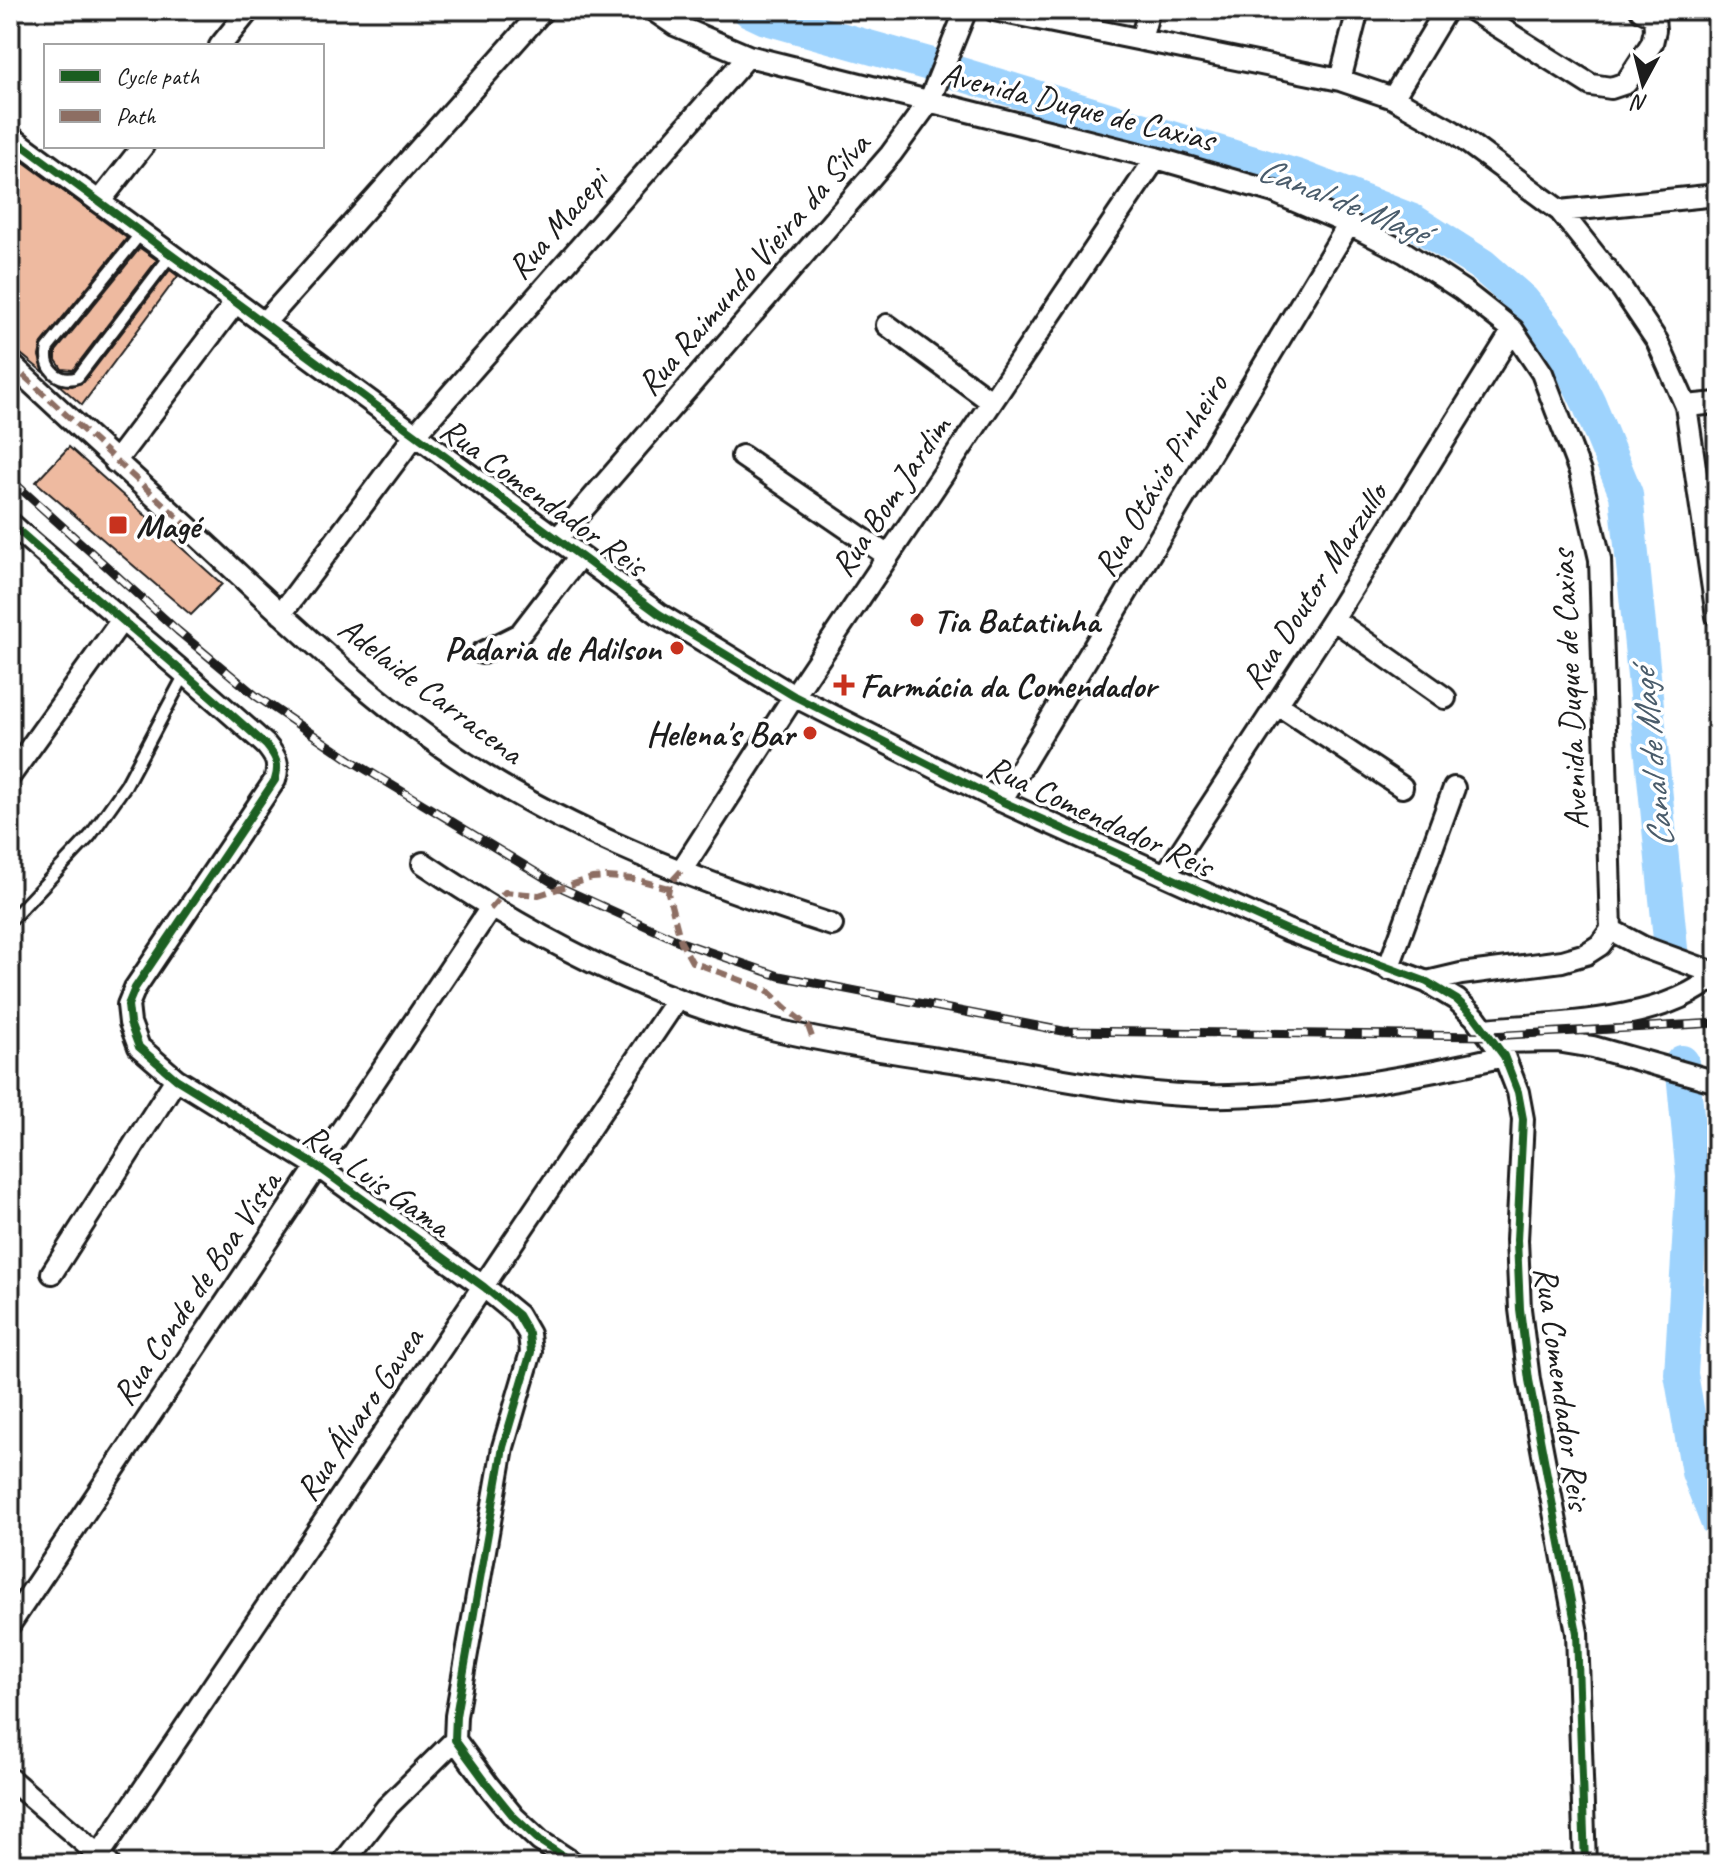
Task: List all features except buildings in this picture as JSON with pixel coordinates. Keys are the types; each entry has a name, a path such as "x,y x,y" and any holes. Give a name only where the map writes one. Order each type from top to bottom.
{"street":[{"path":"222,44 249,10"},
{"path":"264,323 543,10"},
{"name":"Avenida Duque de Caxias","path":"653,10 675,25 748,56 1156,158 1274,192 1404,252 1462,290 1513,330 1542,373 1580,472 1600,559 1611,930"},
{"name":"Rua Raimundo Vieira da Silva","path":"557,539 855,198 929,102 966,10"},
{"path":"994,10 1340,80 1393,98 1452,131 1560,211 1622,289 1657,341 1686,406 1717,616"},
{"path":"1141,40 1149,10"},
{"path":"1340,80 1358,10"},
{"path":"1393,98 1446,10"},
{"path":"1472,10 1591,85 1611,88 1626,83 1652,43 1654,17 1641,10"},
{"name":"Rua Macepi","path":"281,614 415,435 748,56"},
{"name":"Rua Comendador Reis","path":"10,136 659,614 794,696 1001,801 1287,930 1427,982 1457,1000 1495,1042 1518,1092 1523,1119 1517,1240 1523,1338 1577,1633 1585,1864"},
{"path":"100,201 141,148"},
{"name":"Rua Bom Jardim","path":"681,871 794,696 1156,158"},
{"path":"1560,211 1717,195"},
{"name":"Rua Otávio Pinheiro","path":"1001,801 1349,224"},
{"path":"115,462 236,302"},
{"path":"887,325 992,402"},
{"name":"Rua Doutor Marzullo","path":"1166,874 1333,619 1513,330"},
{"name":"Adelaide Carracena","path":"10,363 348,674 465,763 563,819 681,871 832,925"},
{"path":"1686,406 1717,403"},
{"path":"742,456 888,556"},
{"name":"Rua Luis Gama","path":"10,523 266,745 275,755 279,768 275,780 135,988 128,1005 130,1023 139,1047 176,1079 317,1166 484,1287 518,1315 529,1334 531,1352 503,1447 456,1716 455,1740"},
{"path":"482,653 520,634 580,556"},
{"path":"1333,619 1445,698"},
{"path":"10,776 121,621"},
{"path":"1277,704 1402,787"},
{"path":"1388,969 1454,788"},
{"path":"423,863 490,909 572,953 677,999 744,1021 812,1037 1130,1091 1228,1096 1304,1090 1437,1071 1495,1042 1641,1010 1703,987 1717,974 1643,947 1611,930 1600,945 1586,954 1562,961 1461,974 1427,982"},
{"name":"Rua Conde de Boa Vista","path":"10,1624 490,909"},
{"name":"Rua Álvaro Gavea","path":"100,1861 677,999"},
{"path":"1495,1042 1557,1041 1624,1054 1717,1082"},
{"path":"52,1273 176,1079"},
{"path":"342,1864 387,1807 455,1740 514,1817 540,1841 575,1864"},
{"path":"10,1779 100,1861"}],"lane":[{"path":"142,232 48,348 45,360 48,367 62,378 70,380 78,377 171,254"},
{"path":"10,921 90,836 126,785 186,673"}],"waterway":[{"name":"Canal de Magé","path":"749,10 766,18 936,66"},
{"name":"Canal de Magé","path":"957,73 1300,177 1413,221 1482,265 1523,301 1563,351 1589,404 1626,494 1671,949"},
{"name":"Canal de Magé","path":"1682,1062 1693,1177 1681,1374 1698,1472 1717,1521"}],"railway":[{"path":"10,479 178,631 256,696 352,761 560,887 681,942 779,976 1063,1031 1490,1036 1717,1023"}],"marked path":[{"path":"10,363 198,536"},
{"path":"681,871 670,883 668,893 681,942 692,962 767,990 808,1026 812,1037"},
{"path":"490,909 505,892 539,895 592,878 634,879 668,888"}],"cycle path":[{"path":"10,136 659,614 794,696 1001,801 1287,930 1427,982 1457,1000 1475,1017 1504,1056 1518,1092 1523,1119 1517,1240 1520,1309 1529,1380 1577,1633 1585,1864"},
{"path":"10,523 266,745 276,761 275,780 135,988 128,1005 130,1023 139,1047 176,1079 317,1166 484,1287 518,1315 529,1334 531,1352 503,1447 456,1716 455,1740 514,1817 540,1841 575,1864"}],"place":[{"name":"Magé","path":"118,525"},
{"name":"Tia Batatinha","path":"917,620"},
{"name":"Padaria de Adilson","path":"677,648"},
{"name":"Farmácia da Comendador","path":"844,685"},
{"name":"Helena's Bar","path":"810,733"}]}
